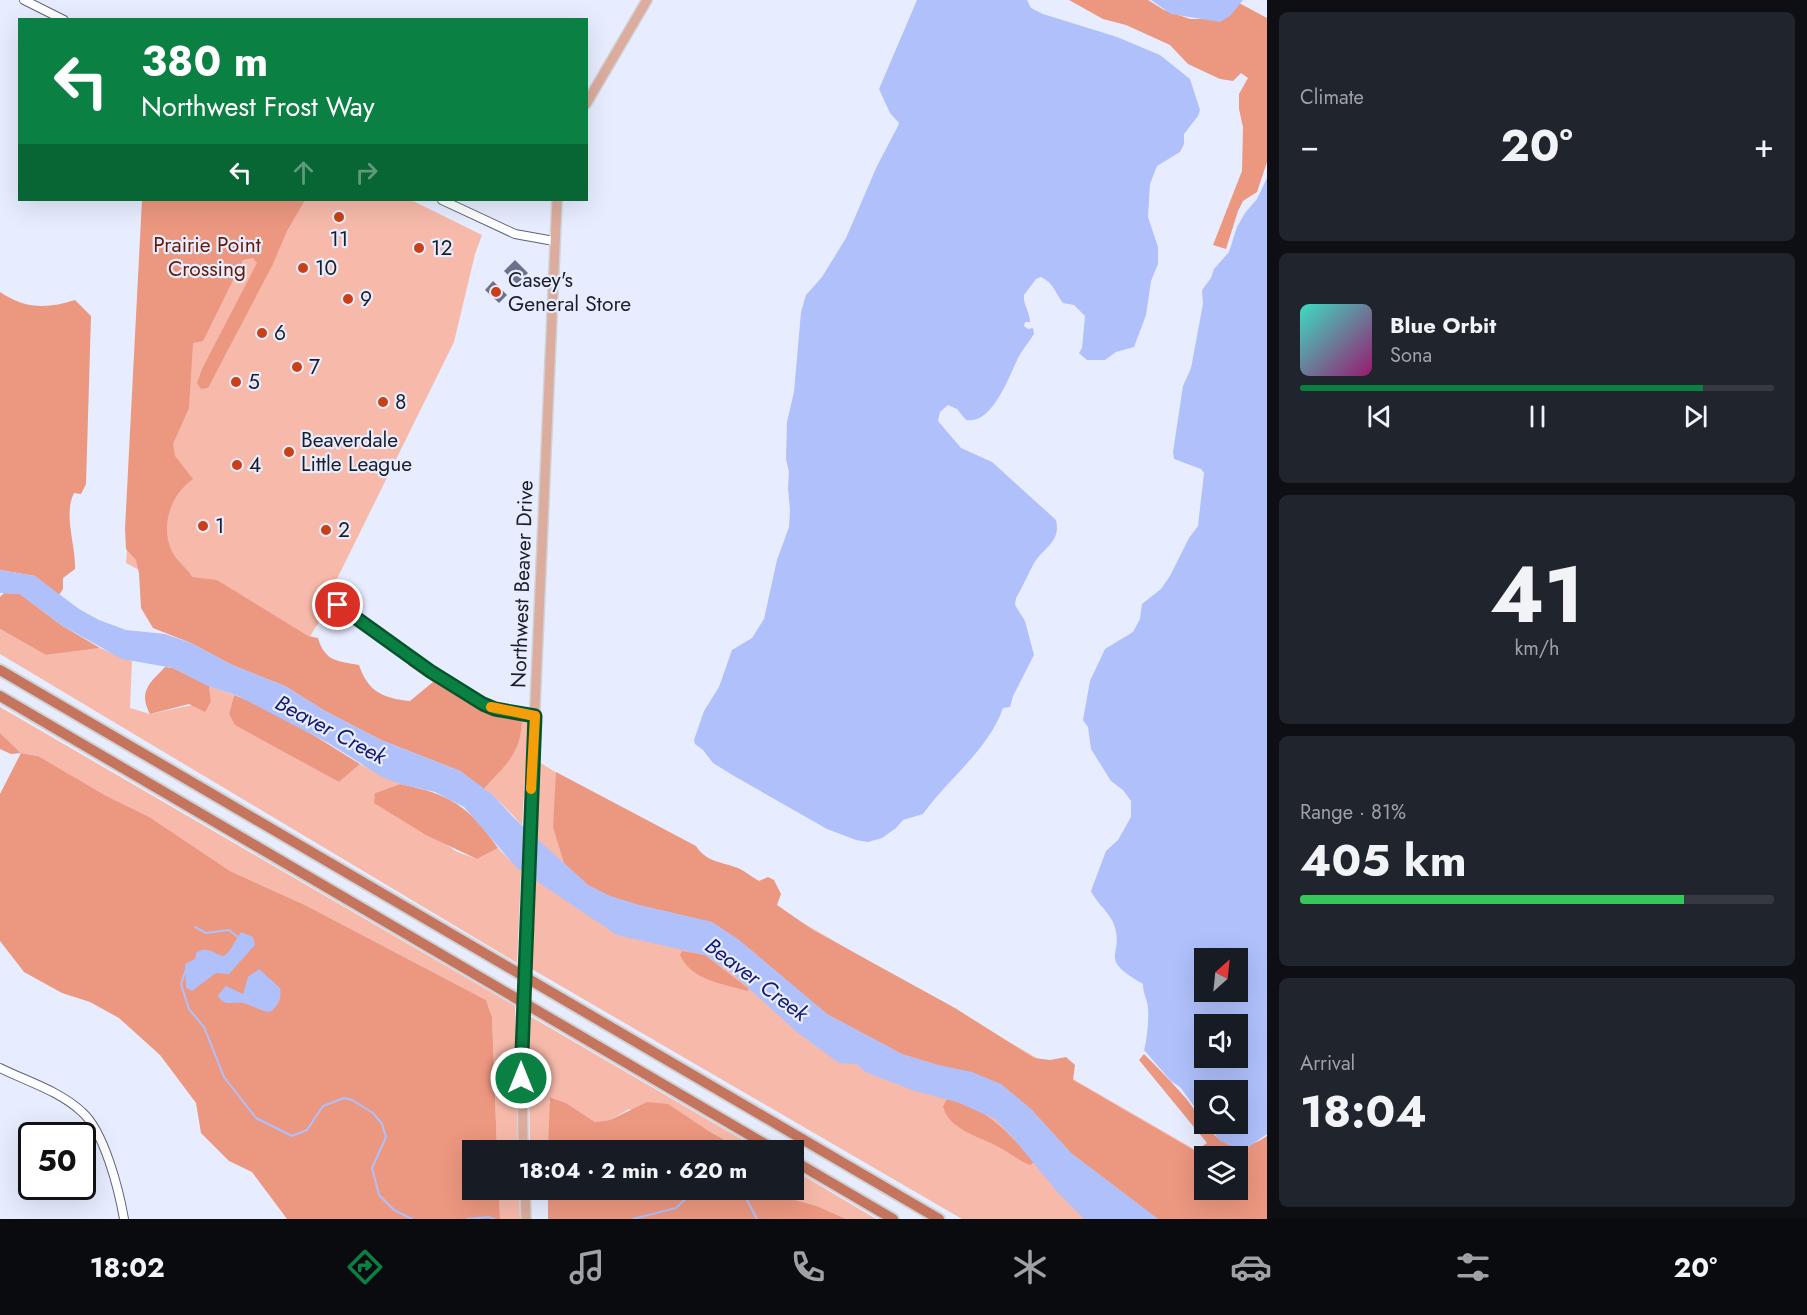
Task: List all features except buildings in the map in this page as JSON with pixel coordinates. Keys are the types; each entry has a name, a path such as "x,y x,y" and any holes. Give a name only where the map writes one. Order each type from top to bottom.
{"highway":[{"path":"0,670 939,1219"},
{"path":"0,696 758,1140"},
{"path":"804,1167 893,1219"}],"main road":[{"path":"588,101 647,0"},
{"name":"Northwest Beaver Drive","path":"524,1140 522,1034 557,201"},
{"path":"525,1200 526,1219"}],"street":[{"path":"24,0 60,18"},
{"path":"444,201 515,234 554,241"},
{"path":"333,601 430,671 483,704 495,709 535,716"},
{"path":"0,1068 69,1101 87,1118 101,1144 117,1185 124,1219"}],"green space":[{"path":"1069,0 1148,0 1164,10 1190,19 1212,19 1239,3 1267,18 1267,162 1257,192 1243,201 1238,211 1226,249 1213,245 1242,171 1243,127 1239,109 1239,94 1248,78 1241,73 1233,81 1220,79 1188,64 1170,45 1126,25 1103,19"},
{"name":"Prairie Point Crossing","path":"142,201 304,201 208,388 201,389 197,383 257,263 253,258 243,260 203,341 193,343 189,408 173,444 175,456 193,479 178,494 172,504 167,524 170,545 174,555 192,577 217,580 308,636 318,638 324,652 333,659 359,665 367,682 384,695 410,701 433,682 408,665 411,660 451,688 477,702 522,717 516,749 506,765 484,789 460,771 381,740 325,711 285,686 232,665 191,643 153,628 141,608 139,573 136,560 126,549 125,529"},
{"name":"Beaverdale Little League","path":"153,201 413,201 482,235 475,254 454,342 330,593 330,605 298,655 126,563"},
{"path":"0,292 18,302 36,306 55,305 75,300 91,316 86,484 81,494 74,493 71,502 70,520 75,569 63,578 63,589 59,595 35,576 0,570"},
{"path":"4,593 20,594 61,625 100,648 46,655 0,629 0,597"},
{"path":"0,629 46,655 100,648 132,661 130,708 150,714 211,701 209,686 234,695 229,714 293,756 339,782 360,764 400,784 375,793 457,852 477,859 498,848 521,871 517,963 0,654"},
{"path":"165,667 173,668 209,686 211,701 205,712 189,704 150,714 145,699 147,688"},
{"path":"234,695 283,717 360,764 339,782 235,725 229,714"},
{"path":"0,707 515,1006 518,1140 497,1140 492,1017 486,1000 305,905 230,871 149,818 149,886 38,756 21,753 0,733"},
{"path":"522,717 528,722 528,732 522,825 493,795 484,789 504,765 515,747 519,738"},
{"path":"0,733 21,753 11,754 0,749"},
{"path":"21,753 38,756 106,796 149,817 230,871 305,905 486,1000 492,1017 497,1140 462,1140 462,1200 499,1200 500,1219 287,1219 252,1172 229,1161 201,1133 196,1103 160,1055 119,1018 90,1002 62,993 24,972 0,941 0,794"},
{"path":"539,762 734,883 1194,1149 1194,1200 1248,1200 1267,1219 962,1219 530,968"},
{"path":"556,772 696,846 709,858 738,868 759,881 768,877 774,880 781,894 777,905 813,930 955,1008 1034,1058 1050,1060 1066,1057 1075,1065 1073,1080 1194,1150 1194,1200 1248,1200 1248,1146 1238,1146 1251,1144 1267,1136 1267,1219 1158,1219 1071,1153 1031,1109 1001,1084 902,1054 827,1014 739,940 712,922 610,896 588,885 564,863 553,827"},
{"path":"400,784 433,793 457,804 477,821 498,848 477,859 426,835 374,803 375,793"},
{"path":"682,951 705,955 749,989 747,991 700,976 685,964 680,955"},
{"path":"528,1015 743,1140 724,1140 707,1130 629,1109 610,1120 595,1122 566,1103 551,1097 549,1103 613,1140 530,1140"},
{"path":"1144,1054 1177,1089 1194,1109 1194,1127 1139,1060"},
{"path":"550,1097 566,1103 595,1122 610,1120 647,1102 668,1104 724,1140 548,1140"},
{"path":"947,1099 985,1115 1015,1140 1034,1162 1030,1165 957,1126 946,1114 943,1106"},
{"path":"1200,1134 1214,1134 1227,1144 1238,1146 1202,1146 1207,1143"},
{"path":"804,1176 876,1219 846,1219 817,1206 794,1200 804,1200"},
{"path":"499,1200 519,1200 520,1219 500,1219"},
{"path":"548,1200 795,1200 817,1206 846,1219 548,1219"}],"water":[{"path":"917,0 1027,0 1031,8 1043,14 1117,37 1160,55 1190,79 1200,110 1184,134 1184,144 1180,152 1157,166 1150,184 1148,217 1158,247 1158,264 1151,281 1146,315 1134,347 1116,352 1105,360 1087,360 1079,353 1082,348 1085,316 1074,305 1063,303 1052,285 1041,277 1036,279 1024,295 1030,322 1025,322 1024,326 1028,329 1033,328 1034,334 1020,355 992,408 975,420 966,420 957,409 948,405 940,412 938,421 961,448 992,462 1056,520 1056,533 1052,543 1034,563 1016,598 1015,605 1025,621 1034,655 1013,696 1010,707 1003,708 997,723 978,751 923,814 903,820 882,838 868,842 827,829 734,776 713,763 694,740 704,711 719,687 732,650 752,638 764,619 777,560 789,527 787,422 794,392 801,312 806,295 822,277 846,238 877,166 899,123 890,113 879,89"},
{"path":"1151,0 1243,0 1230,16 1220,22 1171,14"},
{"path":"1267,178 1267,1134 1248,1147 1232,1146 1220,1141 1215,1134 1248,1134 1248,1080 1194,1080 1194,1106 1181,1088 1171,1081 1144,1050 1148,1006 1143,984 1128,975 1116,961 1117,943 1113,922 1091,891 1106,851 1118,840 1131,817 1131,801 1123,790 1111,781 1091,749 1088,727 1083,720 1090,681 1105,649 1133,632 1140,619 1142,604 1161,589 1198,526 1204,473 1201,469 1174,459 1173,452 1183,386 1191,368 1203,304 1202,290 1211,278 1214,269 1229,252 1237,227 1257,199"},
{"name":"Beaver Creek","path":"0,570 35,576 79,609 99,620 126,630 165,634 191,643 232,665 285,686 325,711 381,740 460,771 493,795 513,817 588,885 610,896 639,905 712,922 739,940 827,1014 902,1054 972,1072 1001,1084 1031,1109 1071,1153 1158,1219 1084,1219 1059,1194 995,1119 957,1102 915,1091 865,1072 857,1064 839,1063 798,1033 733,974 705,955 617,935 517,868 464,807 435,792 400,784 382,777 330,744 238,696 208,686 173,668 122,659 61,625 20,594 0,593"},
{"path":"241,932 253,937 255,945 229,974 216,973 192,991 186,988 185,964 195,959 196,953 203,950 224,956"},
{"path":"259,969 280,988 280,999 273,1010 270,1012 243,1003 225,1003 220,999 218,995 226,986 243,994 248,977"}],"waterway":[{"path":"195,927 206,933 229,930 239,938"},
{"path":"187,966 181,984 189,1009 204,1027 224,1077 256,1118 292,1136 307,1130 323,1106 344,1098 352,1100 373,1113 382,1124 386,1137 372,1168 379,1195 394,1210 412,1219"},
{"path":"633,1219 676,1208 685,1200"},
{"path":"747,1200 757,1219"},
{"path":"467,1219 488,1217 495,1219"}],"slow traffic":[{"path":"491,707 535,716 531,789"}],"place":[{"name":"11","path":"339,217"},
{"name":"12","path":"419,248"},
{"name":"10","path":"303,268"},
{"name":"Casey's General Store","path":"496,292"},
{"name":"9","path":"348,299"},
{"name":"6","path":"262,333"},
{"name":"7","path":"297,367"},
{"name":"5","path":"236,382"},
{"name":"8","path":"383,402"},
{"name":"Beaverdale Little League","path":"289,452"},
{"name":"4","path":"237,465"},
{"name":"1","path":"203,526"},
{"name":"2","path":"326,530"}],"route":[{"path":"338,605 430,671 483,704 495,709 535,716 521,1078"}]}
